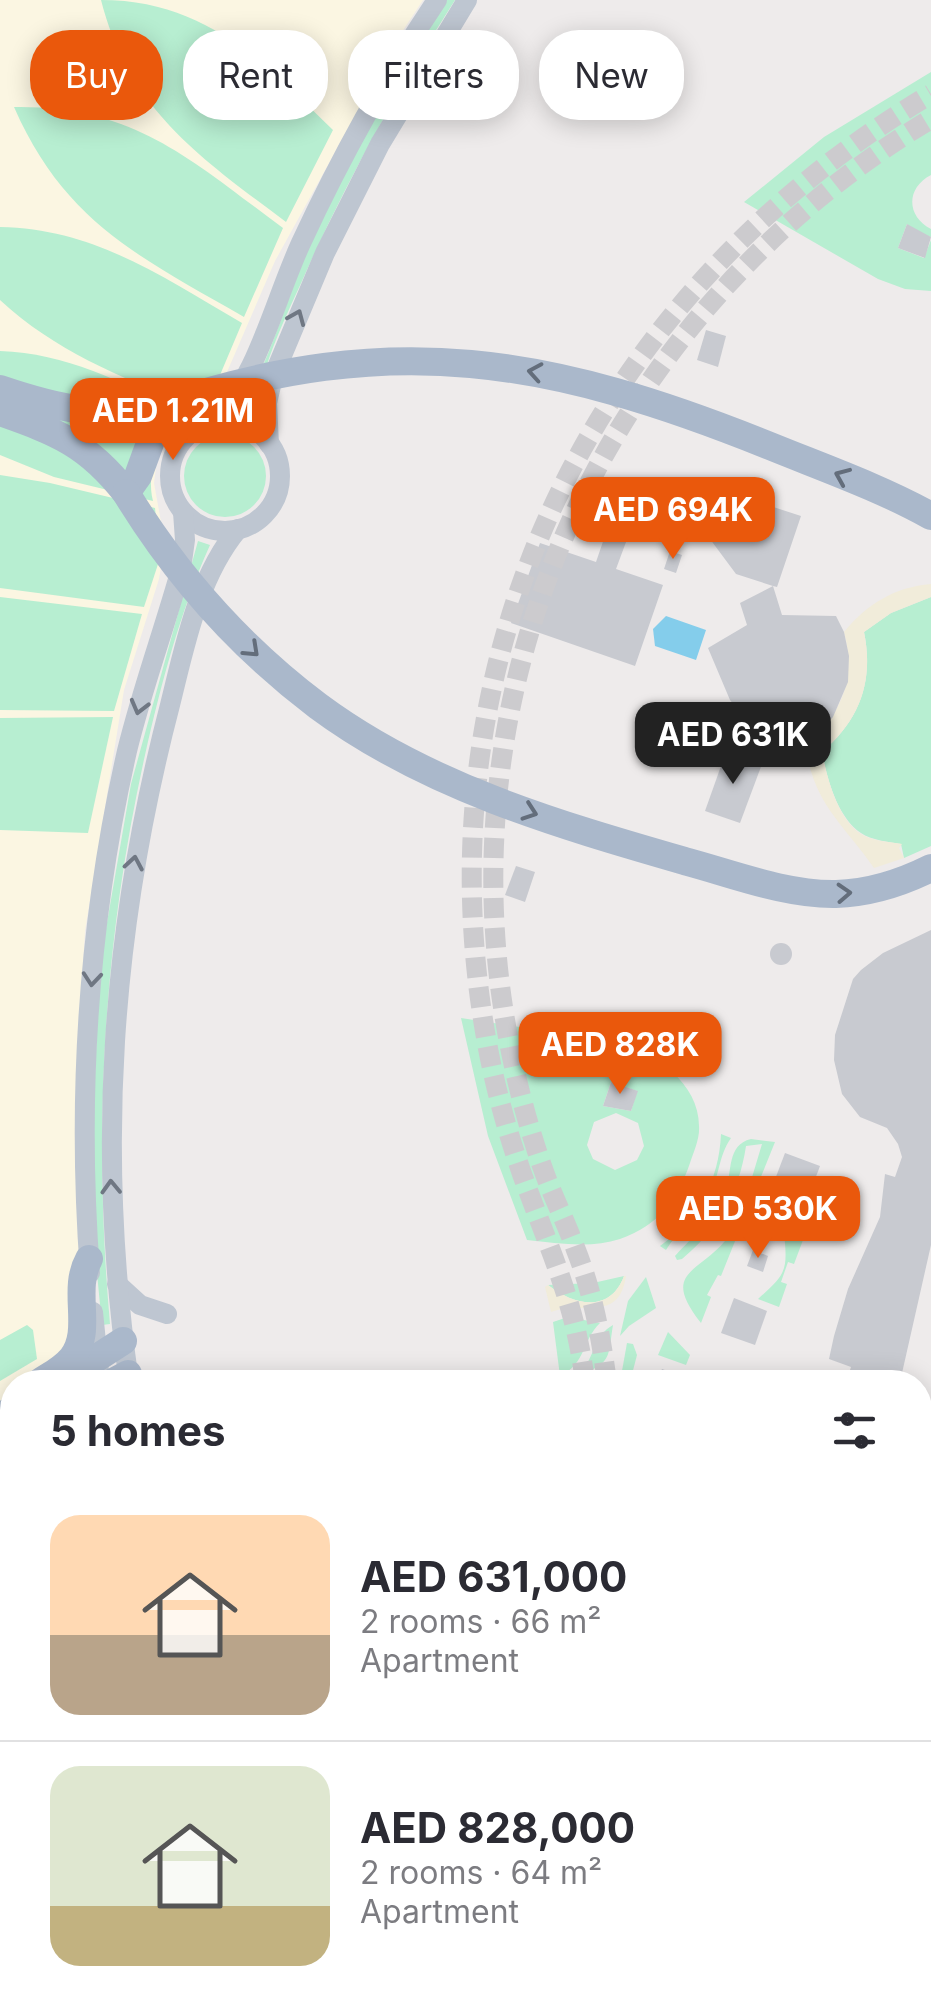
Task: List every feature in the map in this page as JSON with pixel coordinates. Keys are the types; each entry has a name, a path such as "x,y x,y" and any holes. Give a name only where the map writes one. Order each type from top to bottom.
{"main road":[{"path":"0,389 46,405 114,414 164,405 266,375 338,364 410,360 518,368 590,384 690,416 800,458 931,516"},
{"path":"126,493 138,476 164,405"},
{"path":"0,412 75,442 104,465 192,586 261,658 345,725 426,772 573,827 794,890 836,894 867,891 931,868"},
{"path":"59,1370 76,1351 82,1328 81,1281 89,1259"},
{"path":"98,1370 123,1341"}],"street":[{"path":"214,423 242,386 302,242 353,140 436,0"},
{"path":"124,1370 111,1184 111,1090 126,909 152,775 178,670 207,578 220,552 238,529 262,516 278,492 278,463 269,444 267,403 273,377 325,253 388,128 468,0"},
{"path":"98,1370 89,1259 84,1106 97,920 128,748 181,568 183,512 172,492 173,459 193,432 214,423 245,425 269,444"},
{"path":"183,512 208,528 238,529"},
{"path":"117,1284 140,1305 167,1314"}],"shaded area":[{"path":"0,0 423,0 403,30 348,30 348,120 353,120 275,261 224,379 204,400 179,416 158,452 154,483 165,544 159,579 124,690 85,931 77,1067 92,1370 0,1370"}],"green space":[{"path":"101,0 171,11 214,30 183,30 183,120 323,120 333,130 286,222 197,153 163,118 163,30 111,30"},
{"path":"445,0 455,0 437,30 427,30"},
{"path":"931,72 931,175 917,187 912,202 917,217 931,229 931,237 907,224 898,248 924,258 931,240 931,291 905,289 878,279 744,202 824,137"},
{"path":"14,107 30,108 30,120 106,120 128,127 190,160 283,228 244,317 109,233 82,209 34,147"},
{"path":"374,120 383,120 287,314 262,383 255,418 240,412 343,175"},
{"path":"0,227 67,236 98,246 156,273 242,323 220,375 187,404 112,372 43,334 0,300"},
{"path":"0,351 70,363 179,410 165,429 156,453 151,478 153,501 54,477 0,455"},
{"path":"217,435 233,435 259,453 266,476 263,492 254,505 233,517 217,517 191,499 184,484 184,468 202,442"},
{"path":"0,475 155,508 160,558 144,607 0,588"},
{"path":"198,541 210,545 180,622 158,702 119,896 105,1038 102,1181 110,1324 102,1325 92,1142 100,963 131,784"},
{"path":"0,597 142,614 114,711 0,710"},
{"path":"931,597 931,846 904,858 901,844 865,835 845,817 830,785 822,752 846,726 861,698 867,666 864,632 891,613"},
{"path":"113,717 88,833 0,830 0,718"},
{"path":"461,1018 632,1047 660,1062 683,1083 692,1096 699,1126 685,1177 665,1210 634,1233 586,1245 527,1240 488,1136","holes":["611,1082 637,1091 631,1111 603,1106","616,1113 638,1123 644,1146 637,1160 615,1170 593,1159 587,1145 594,1122"]},
{"path":"721,1134 731,1138 712,1192 666,1250 660,1246 685,1224 704,1198 716,1168"},
{"path":"751,1139 775,1142 721,1276 718,1275 707,1295 711,1297 701,1323 689,1306 684,1283 725,1241 722,1239 747,1194 762,1144 746,1146 732,1194 706,1235 682,1259 675,1256 716,1210 725,1192 734,1153"},
{"path":"784,1233 803,1240 794,1264 788,1262 781,1282 787,1284 779,1307 758,1299 783,1271"},
{"path":"624,1276 618,1288 600,1301 579,1301 548,1285 593,1283"},
{"path":"646,1277 656,1308 620,1336 628,1301"},
{"path":"568,1317 600,1323 569,1370 559,1370 553,1322"},
{"path":"27,1325 33,1330 37,1359 18,1370 0,1370 0,1340"},
{"path":"613,1325 607,1357 591,1370 583,1370 602,1335"},
{"path":"668,1332 690,1355 686,1365 658,1355"},
{"path":"627,1343 633,1344 637,1355 633,1370 622,1370"}],"sand":[{"path":"931,584 931,597 891,613 864,632 867,667 861,698 846,727 822,752 834,797 845,818 861,834 902,844 899,848 904,858 874,868 822,797 805,743 829,720 843,694 848,664 844,632 883,599"},
{"path":"624,1276 622,1291 607,1305 551,1312 545,1287 548,1285 579,1301 600,1301 618,1288"}],"water":[{"path":"666,616 706,630 696,660 655,646 653,629"}],"building":[{"path":"907,224 931,237 925,258 898,248"},
{"path":"706,330 726,336 718,367 697,360"},
{"path":"761,503 801,516 777,587 736,574 707,535 714,515"},
{"path":"608,527 629,534 616,569 663,585 635,666 511,623 540,543 596,562"},
{"path":"670,551 682,555 676,573 664,569"},
{"path":"773,586 782,615 836,616 849,656 848,682 833,717 816,735 784,753 754,729 730,700 708,648 747,625 740,603"},
{"path":"726,752 762,764 740,823 705,811"},
{"path":"516,866 535,872 525,902 505,895"},
{"path":"931,930 931,1245 903,1370 850,1370 851,1367 829,1359 834,1336 848,1289 880,1217 885,1174 895,1177 902,1157 887,1128 860,1117 842,1094 834,1060 835,1035 853,979 883,953"},
{"path":"781,943 789,946 789,962 781,965 773,962 770,954 773,946"},
{"path":"611,1082 638,1091 631,1111 603,1106"},
{"path":"785,1153 820,1166 798,1224 763,1211"},
{"path":"753,1250 768,1256 763,1272 747,1266"},
{"path":"734,1298 767,1311 755,1345 721,1333"}],"tunnel":[{"path":"583,1370 568,1300 517,1158 494,1076 472,899 479,759 508,625 557,498 625,379 711,271 813,176 931,94"},
{"path":"605,1370 587,1282 542,1166 519,1089 509,1042 494,905 500,770 527,639 574,514 639,398 721,292 819,198 931,119"}]}
